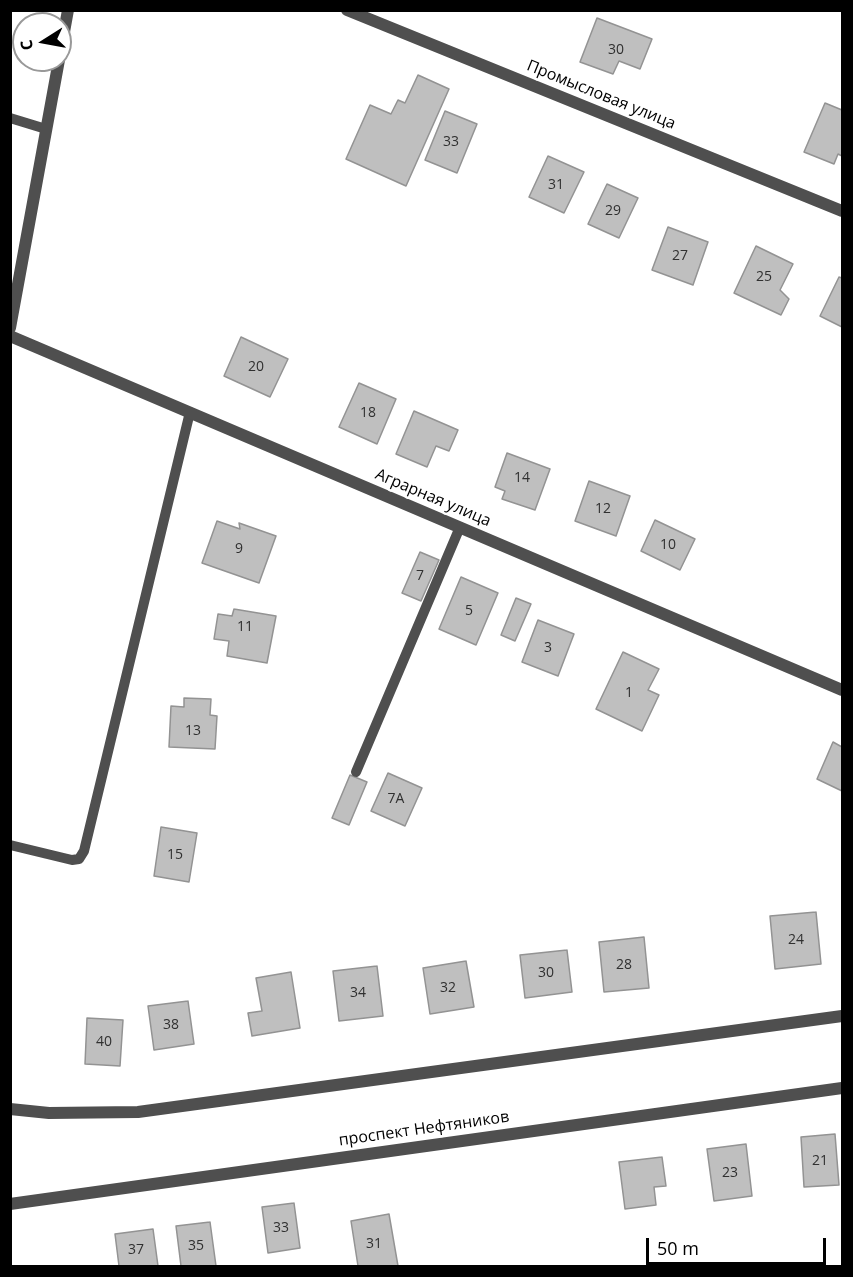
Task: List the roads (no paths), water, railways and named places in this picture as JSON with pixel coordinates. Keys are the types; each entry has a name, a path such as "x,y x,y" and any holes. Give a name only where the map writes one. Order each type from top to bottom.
{"street":[{"name":"Промысловая улица","path":"348,10 843,211"},
{"path":"10,327 57,72"},
{"name":"Аграрная улица","path":"10,336 843,690"},
{"path":"10,1109 50,1113 138,1112 843,1016"},
{"name":"проспект Нефтяников","path":"10,1204 843,1088"}],"lane":[{"path":"10,118 46,129"},
{"path":"10,845 72,861 80,859 84,850 190,412"},
{"path":"356,772 460,527"}]}
